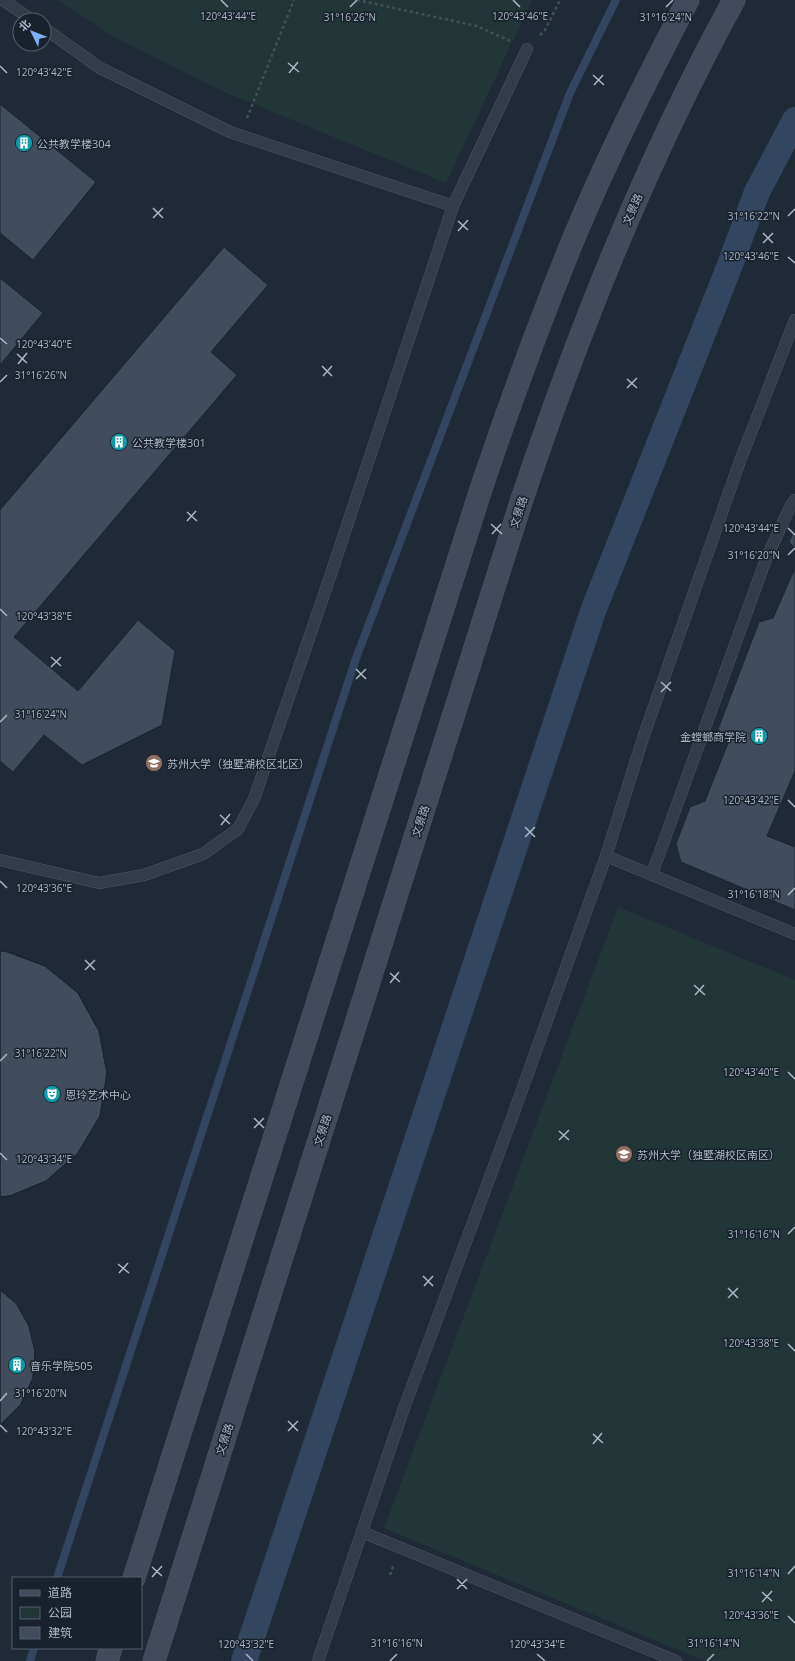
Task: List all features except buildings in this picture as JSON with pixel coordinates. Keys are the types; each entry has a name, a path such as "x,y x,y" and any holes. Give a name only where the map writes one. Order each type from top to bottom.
{"main road":[{"path":"134,1577 510,402 541,320 601,178 647,78 688,0"},
{"name":"文景路","path":"154,1661 522,499 550,416 582,327 647,175 684,96 734,0"},
{"path":"107,1661 111,1649"}],"lane":[{"path":"3,0 20,12"},
{"path":"52,34 100,68 230,132 453,206"},
{"path":"0,860 99,883 144,875 202,854 238,829 254,799 331,574 453,206 527,49"},
{"path":"318,1661 404,1408 513,1115 606,856 644,734 740,461 795,320"},
{"path":"652,874 766,559 791,505 795,500"},
{"path":"606,856 795,934"},
{"path":"362,1532 676,1661"}],"path":[{"path":"240,135 294,0"},
{"path":"356,0 477,26 527,49 545,30 560,0"}],"green space":[{"path":"58,0 532,0 446,183 229,94 117,39"},
{"path":"618,907 795,980 795,1661 705,1661 384,1528"}],"waterway":[{"path":"57,1577 355,661 570,93 616,0"},
{"path":"244,1661 593,611 728,270 757,192 795,120"},
{"path":"30,1661 34,1649"}],"place":[{"name":"公共教学楼304","path":"24,143"},
{"name":"公共教学楼301","path":"119,442"},
{"name":"金螳螂商学院","path":"759,736"},
{"name":"苏州大学（独墅湖校区北区）","path":"154,763"},
{"name":"恩玲艺术中心","path":"52,1094"},
{"name":"苏州大学（独墅湖校区南区）","path":"624,1154"},
{"name":"音乐学院505","path":"17,1365"}]}
